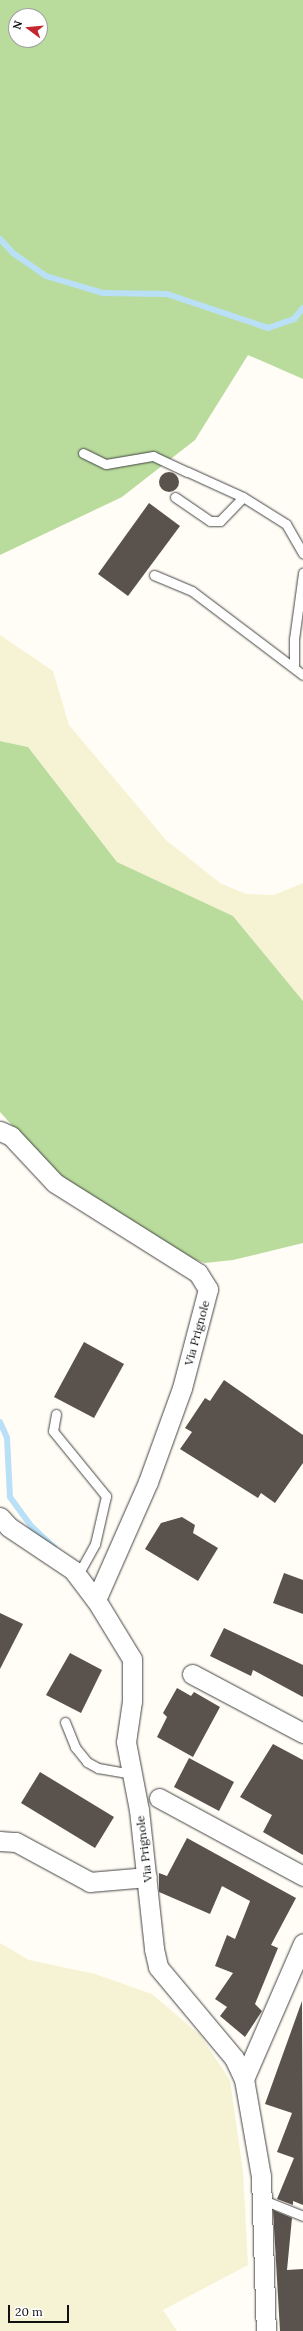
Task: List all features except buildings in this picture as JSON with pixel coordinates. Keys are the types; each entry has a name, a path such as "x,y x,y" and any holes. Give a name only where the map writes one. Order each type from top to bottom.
{"street":[{"name":"Via Prignole","path":"0,1131 11,1136 55,1183 198,1273 208,1289 182,1388 148,1482 96,1600"},
{"name":"Via Prignole","path":"3,1526 78,1576 96,1600 132,1659 132,1701 126,1742 147,1877 158,1967 234,2058 244,2079 258,2149 266,2331"},
{"path":"192,1674 303,1733"},
{"path":"159,1798 303,1876"},
{"path":"0,1841 16,1842 90,1882 116,1887 147,1877"},
{"path":"244,2079 303,1943"}],"lane":[{"path":"83,453 106,464 153,456 243,498 286,524 303,553"},
{"path":"175,497 210,521 220,521 243,498"},
{"path":"294,667 294,639 303,573"},
{"path":"154,576 192,591 303,675"},
{"path":"56,1414 52,1431 106,1496 95,1544 78,1576"},
{"path":"65,1722 75,1747 86,1762 98,1768 131,1774"},
{"path":"261,2199 303,2216"}],"shaded area":[{"path":"0,635 53,671 69,725 166,840 220,883 246,894 274,895 303,883 303,1001 233,916 117,862 28,747 0,741"},
{"path":"0,1943 29,1960 95,1974 152,1994 200,2035 230,2080 243,2172 248,2265 163,2310 177,2331 0,2331"}],"green space":[{"path":"0,0 303,0 303,379 248,355 195,440 122,497 0,555"},
{"path":"0,741 28,747 117,862 233,916 303,1001 303,1243 233,1260 205,1263 178,1254 64,1183 0,1112"}],"waterway":[{"path":"0,239 13,253 46,276 103,293 167,294 268,328 294,319 303,308"},
{"path":"0,1422 7,1438 10,1497 30,1525 54,1547"}]}
